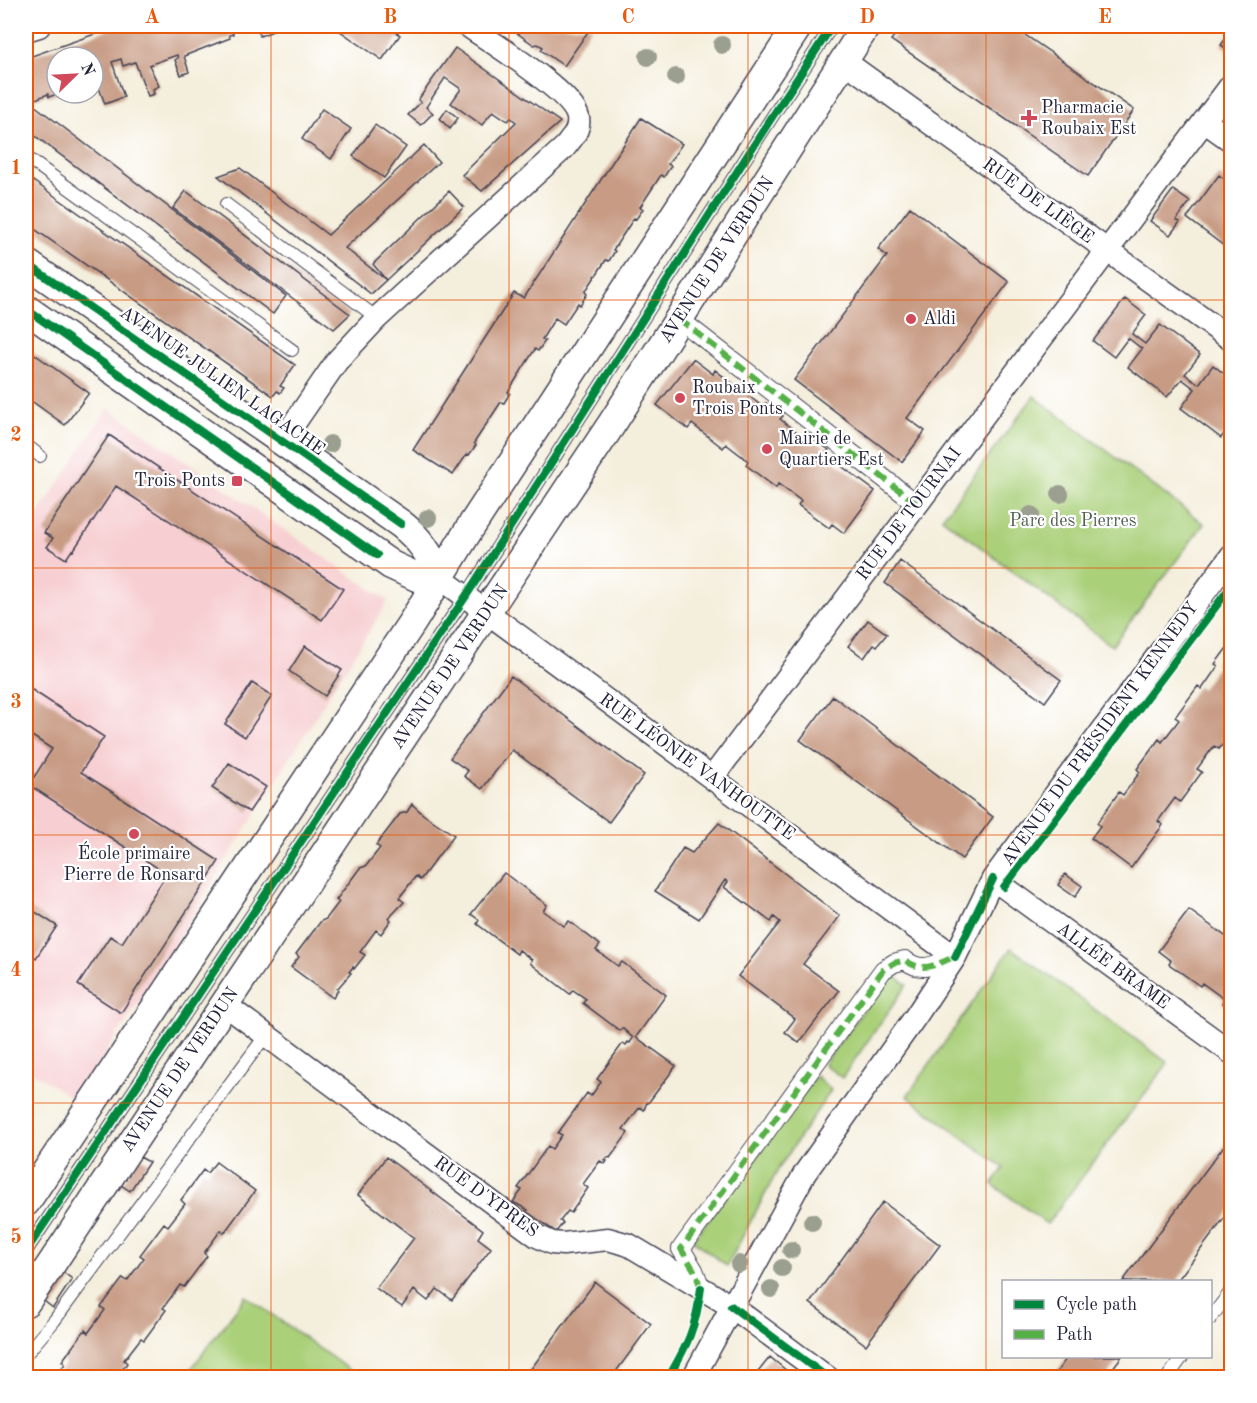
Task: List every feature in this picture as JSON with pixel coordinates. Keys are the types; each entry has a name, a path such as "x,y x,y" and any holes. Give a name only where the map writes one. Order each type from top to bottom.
{"street":[{"path":"26,30 39,26"},
{"path":"282,441 337,361 377,318 565,147 575,135 578,119 576,110 561,92 468,26"},
{"path":"26,1202 413,621 798,26"},
{"name":"AVENUE DE VERDUN","path":"26,1302 224,1004 477,604 614,422 866,26"},
{"name":"RUE DE LIÈGE","path":"844,61 1232,340"},
{"name":"RUE DE TOURNAI","path":"712,778 1232,84"},
{"path":"1204,121 1232,141"},
{"name":"AVENUE JULIEN LAGACHE","path":"26,263 415,536 431,557 440,577"},
{"path":"26,309 391,565 417,577 440,577"},
{"path":"679,319 917,504"},
{"name":"AVENUE DU PRÉSIDENT KENNEDY","path":"693,1377 805,1173 955,957 993,879 1232,555"},
{"name":"RUE LÉONIE VANHOUTTE","path":"440,577 955,957"},
{"name":"ALLÉE BRAME","path":"993,879 1232,1053"},
{"path":"701,1288 694,1270 681,1249 883,970 904,960 914,967 924,968 955,957"},
{"name":"RUE D'YPRES","path":"224,1004 537,1236 552,1243 563,1244 597,1239 619,1241 640,1250 731,1306 828,1377"}],"lane":[{"path":"26,1251 477,604 765,127 832,26"},
{"path":"26,157 292,350"},
{"path":"226,204 377,318"},
{"path":"26,445 40,456"},
{"path":"26,1354 54,1320 266,1035"},
{"path":"1212,1316 1232,1290"},
{"path":"1167,1377 1181,1358"}],"shaded area":[{"name":"École primaire Pierre de Ronsard","path":"108,408 388,601 76,1101 26,1068 26,533"}],"green space":[{"name":"Parc des Pierres","path":"1034,396 1204,524 1112,646 942,518"},
{"path":"1011,948 1168,1063 1047,1224 992,1184 1004,1168 907,1096"},
{"path":"891,973 907,985 842,1078 824,1064"},
{"path":"816,1076 831,1090 779,1168 727,1266 693,1240"},
{"path":"246,1296 359,1377 185,1377"}],"building":[{"path":"118,26 235,26 231,27 233,34 229,35 230,38 184,56 189,72 181,75 175,60 178,58 177,55 149,65 159,86 153,89 154,94 148,96 135,62 123,66 121,59 112,62 124,97 105,104 105,45 63,45"},
{"path":"257,26 271,26 273,31 260,36"},
{"path":"333,26 386,26 400,35 382,60"},
{"path":"507,26 592,26 564,66 541,50 543,47 538,44 534,45"},
{"path":"902,26 1012,26 1134,110 1088,176 891,40"},
{"path":"1232,30 1232,52 1221,45"},
{"path":"455,48 560,122 482,191 462,175 516,122 511,118 508,121 493,111 482,125 451,103 461,89 445,78 426,107 433,113 421,125 408,115 421,102 418,100"},
{"path":"45,51 45,95 31,101 26,97 26,58"},
{"path":"26,99 286,296 273,314 26,129"},
{"path":"322,109 351,129 331,159 302,139"},
{"path":"447,109 458,118 450,129 440,119"},
{"path":"641,118 682,144 668,164 671,166 664,177 661,175 640,207 643,209 636,219 634,218 613,250 615,251 609,261 606,260 585,292 587,294 580,305 578,303 564,324 555,318 542,339 545,341 538,351 535,349 508,392 510,393 504,403 501,402 474,443 476,445 453,475 413,450 514,293 524,298"},
{"path":"375,125 406,147 384,178 353,156"},
{"path":"424,145 439,162 345,248 386,280 371,294 218,176 240,168 328,235"},
{"path":"1219,175 1232,185 1232,252 1187,218"},
{"path":"26,176 295,365 280,386 284,388 280,393 277,391 273,396 26,223"},
{"path":"1173,190 1190,202 1176,220 1180,222 1170,235 1150,221"},
{"path":"186,191 350,314 334,329 252,268 173,208"},
{"path":"449,191 464,207 386,280 373,264"},
{"name":"Aldi","path":"910,207 1009,282 907,418 925,431 902,462 794,380 887,256 878,249"},
{"path":"1125,299 1146,315 1132,334 1145,344 1160,325 1200,355 1185,374 1199,384 1213,365 1232,380 1232,424 1221,438 1181,408 1195,389 1182,379 1167,397 1128,367 1142,349 1128,338 1114,357 1093,341"},
{"path":"26,348 89,393 65,425 26,397"},
{"path":"693,359 713,374 715,370 763,407 766,403 783,416 780,419 810,442 813,438 829,450 825,454 875,491 844,533 832,524 829,528 798,505 801,501 778,484 776,488 746,465 748,461 726,444 723,448 692,424 688,429 657,405"},
{"path":"109,435 343,589 322,620 116,486 66,559 47,547 53,538 44,533"},
{"path":"900,561 1061,680 1045,702 885,583"},
{"path":"868,620 887,634 877,646 874,644 864,658 848,646"},
{"path":"1232,641 1232,733 1219,749 1214,746 1197,769 1202,772 1180,802 1175,798 1158,821 1163,825 1131,868 1091,838 1100,826 1097,823 1119,792 1123,795 1140,772 1137,769 1159,739 1162,742 1179,720 1175,717 1198,686 1202,689 1218,666 1215,664"},
{"path":"305,646 342,670 325,696 289,671"},
{"path":"511,676 644,775 609,822 512,750 482,789 464,776 468,771 450,758"},
{"path":"252,683 272,696 245,737 225,724"},
{"path":"26,686 104,737 81,772 219,861 121,1013 78,985 110,936 122,943 167,874 29,785 52,749 26,732"},
{"path":"833,696 993,817 962,859 800,740"},
{"path":"229,763 266,787 249,812 212,788"},
{"path":"412,804 454,835 420,880 416,876 399,898 404,902 389,918 391,920 381,934 376,930 360,952 365,955 349,972 351,973 337,989 333,998 291,967 299,957 296,954 339,902 336,900 360,868 366,866 380,848 376,845 400,814 407,812"},
{"path":"719,823 840,916 803,964 839,991 799,1043 785,1032 795,1019 738,976 780,922 774,917 771,922 724,887 728,882 725,880 699,919 655,891 683,848 692,853"},
{"path":"504,873 547,905 543,911 564,926 569,921 600,945 596,950 618,966 622,962 666,995 636,1037 676,1066 647,1102 644,1110 640,1107 623,1129 628,1133 610,1158 605,1160 607,1161 605,1164 600,1161 583,1184 588,1188 571,1213 568,1211 560,1221 563,1223 556,1232 526,1211 528,1210 513,1202 522,1190 518,1188 548,1146 552,1149 562,1135 558,1133 587,1093 591,1096 601,1082 597,1079 623,1043 626,1045 630,1043 633,1038 622,1028 620,1031 583,1003 586,999 573,990 570,994 530,963 532,960 519,950 517,954 477,924 479,920 471,914"},
{"path":"1065,874 1082,886 1075,897 1058,885"},
{"path":"26,906 57,926 36,958 26,951"},
{"path":"1189,910 1232,941 1229,945 1232,947 1232,1010 1222,1003 1224,999 1202,983 1200,986 1169,964 1171,961 1158,951"},
{"path":"1232,1135 1232,1208 1178,1280 1124,1280"},
{"path":"140,1157 149,1162 130,1191 121,1185"},
{"path":"386,1157 483,1230 478,1238 491,1248 452,1300 437,1289 428,1301 414,1290 402,1307 376,1288 414,1238 358,1195"},
{"path":"216,1162 255,1191 224,1233 221,1230 204,1253 207,1256 184,1287 180,1285 163,1308 166,1310 144,1340 141,1338 124,1360 127,1363 117,1377 58,1377 56,1375 65,1364 62,1361 85,1330 88,1333 105,1310 101,1307 123,1278 127,1281 144,1258 140,1255 164,1223 168,1226 185,1204 181,1200 203,1170 207,1173"},
{"path":"883,1202 940,1245 866,1345 810,1303"},
{"path":"63,1272 72,1279 53,1308 44,1301"},
{"path":"595,1282 651,1324 612,1377 525,1377"},
{"path":"770,1357 787,1371 782,1377 754,1377"},
{"path":"1067,1358 1120,1358 1106,1377 1053,1377"}],"marked path":[{"path":"679,319 917,504"},
{"path":"701,1288 694,1270 681,1249 883,970 894,963 905,960 923,967 955,957"}],"cycle path":[{"path":"26,1251 466,596 832,26"},
{"path":"26,263 401,524"},
{"path":"26,309 377,555"},
{"path":"1004,887 1232,585"},
{"path":"955,957 993,879"},
{"path":"668,1378 690,1335 697,1314 701,1288"},
{"path":"731,1306 828,1378"}],"place":[{"name":"Pharmacie Roubaix Est","path":"1029,118"},
{"name":"Aldi","path":"911,319"},
{"name":"Roubaix Trois Ponts","path":"680,398"},
{"name":"Mairie de Quartiers Est","path":"767,449"},
{"name":"Trois Ponts","path":"237,481"},
{"name":"École primaire Pierre de Ronsard","path":"134,834"}]}
